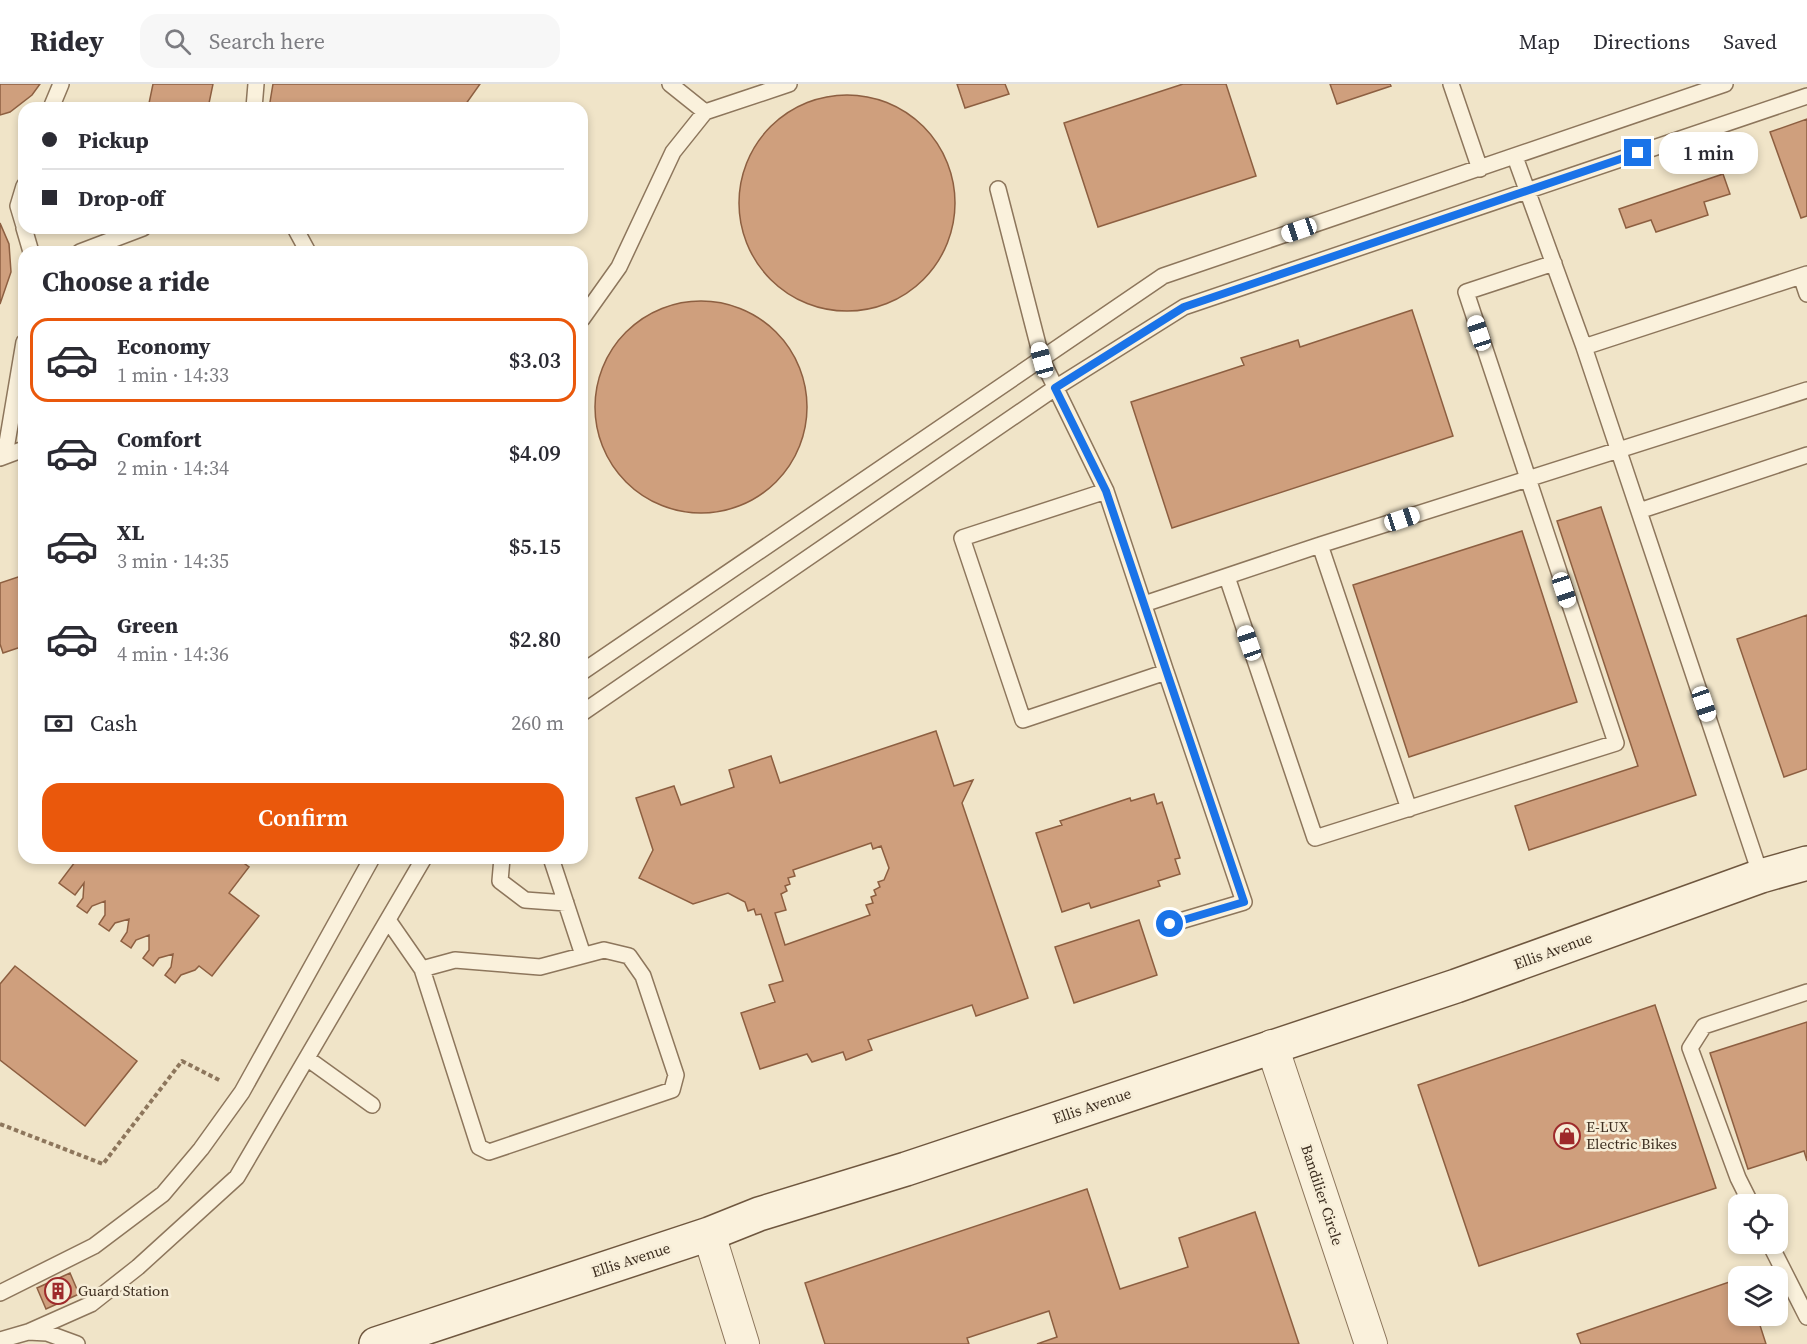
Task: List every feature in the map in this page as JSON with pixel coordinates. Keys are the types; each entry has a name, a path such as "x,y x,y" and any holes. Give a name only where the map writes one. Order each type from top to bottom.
{"main road":[{"name":"Ellis Avenue","path":"376,1344 709,1234 759,1214 906,1169 1456,986 1761,876 1807,863"}],"street":[{"name":"Bandilier Circle","path":"1272,1046 1371,1344"},
{"path":"709,1234 743,1344"}],"lane":[{"path":"54,102 61,84"},
{"path":"254,102 256,84"},
{"path":"670,84 705,111"},
{"path":"588,311 619,267 674,152 705,111 789,84"},
{"path":"1450,84 1479,169"},
{"path":"588,668 1163,276 1725,84"},
{"path":"588,709 1055,388 1184,307 1807,96"},
{"path":"1515,157 1584,347 1761,876"},
{"path":"998,189 1042,360 1106,491 1244,902 1170,924"},
{"path":"96,246 127,234"},
{"path":"1227,578 1315,838 1616,744 1466,292 1554,263"},
{"path":"1584,347 1804,275 1807,294"},
{"path":"18,373 2,455 18,451"},
{"path":"1144,604 1320,545 1807,390"},
{"path":"1639,511 1807,454"},
{"path":"1106,491 962,538 965,550 1023,720 1166,672"},
{"path":"1320,545 1409,809"},
{"path":"0,1293 94,1246 163,1194 201,1149 242,1092 369,864"},
{"path":"0,1340 28,1332 91,1304 138,1267 237,1177 308,1059 420,864"},
{"path":"501,864 500,881 525,900 566,903"},
{"path":"553,864 583,955"},
{"path":"388,920 422,969 479,1147 489,1152 672,1090 676,1075 643,976 629,956 604,950 540,967 455,960 422,969"},
{"path":"1746,1194 1690,1048 1704,1026 1807,992"},
{"path":"308,1059 372,1105"},
{"path":"1775,1254 1807,1317"},
{"path":"28,1332 47,1333 78,1344"}],"path":[{"path":"0,1124 102,1164 182,1061 242,1092"}],"building":[{"path":"0,84 40,84 32,95 23,102 18,102 18,106 10,112 0,115"},
{"path":"153,84 213,84 209,102 149,102"},
{"path":"273,84 480,84 467,102 270,102"},
{"path":"957,84 1005,84 1009,94 965,108"},
{"path":"1183,84 1226,84 1256,176 1098,227 1064,123"},
{"path":"1330,84 1390,84 1391,86 1337,104"},
{"path":"847,95 868,97 888,103 907,113 923,127 937,143 947,162 953,182 955,203 953,224 947,244 937,263 923,279 907,293 888,303 868,309 847,311 826,309 806,303 787,293 771,279 757,263 747,244 741,224 739,203 741,182 747,162 757,143 771,127 787,113 806,103 826,97"},
{"path":"1807,119 1807,216 1801,218 1770,132"},
{"path":"1723,174 1730,194 1704,202 1708,215 1656,232 1651,220 1626,228 1619,209"},
{"path":"0,223 9,244 11,272 0,304"},
{"path":"691,301 711,301 732,305 751,313 776,332 789,348 799,366 805,386 807,407 805,428 799,448 789,466 776,482 751,501 732,509 711,513 691,513 670,509 651,501 619,474 607,457 599,438 595,417 595,397 599,376 607,357 634,325 651,313 670,305"},
{"path":"1412,310 1453,436 1172,528 1131,402 1244,365 1241,358 1298,340 1300,347"},
{"path":"1601,507 1696,795 1529,850 1515,806 1638,766 1557,521"},
{"path":"1522,531 1577,702 1409,757 1353,585"},
{"path":"18,577 18,648 3,653 0,644 0,583"},
{"path":"1807,615 1807,769 1784,777 1737,639"},
{"path":"936,731 954,786 973,780 962,803 1028,998 976,1016 972,1005 868,1040 872,1050 846,1060 843,1052 812,1062 807,1054 760,1069 741,1013 775,1002 769,985 783,981 761,914 756,915 754,909 748,911 745,902 728,893 693,904 639,878 653,850 636,798 674,786 681,805 734,787 729,770 771,756 780,783","holes":["871,843 873,849 881,846 889,868 884,880 878,882 880,887 874,890 876,895 871,897 873,903 866,905 870,915 785,945 775,913 786,910 781,894 787,891 785,886 790,884 788,878 795,876 793,870"]},
{"path":"1154,794 1157,804 1162,802 1180,858 1175,859 1180,874 1158,881 1160,886 1091,908 1089,903 1062,912 1036,833 1062,825 1060,821 1130,798 1131,801"},
{"path":"73,864 245,864 249,867 229,893 259,916 212,976 199,966 181,975 175,983 165,975 171,967 173,954 159,958 153,966 143,958 149,950 149,935 136,940 131,948 121,941 127,932 129,919 115,923 109,931 99,924 105,915 105,901 92,906 87,913 77,906 83,898 84,883 75,895 59,883"},
{"path":"1139,920 1157,975 1074,1003 1055,947"},
{"path":"15,966 137,1061 85,1126 0,1060 0,984"},
{"name":"E-LUX Electric Bikes","path":"1655,1005 1716,1188 1479,1266 1418,1085"},
{"path":"1807,1022 1807,1161 1804,1151 1748,1169 1710,1053"},
{"path":"1087,1189 1120,1289 1188,1267 1179,1238 1255,1212 1299,1344 1037,1344 1057,1337 1049,1311 967,1338 969,1344 825,1344 805,1283"},
{"name":"Guard Station","path":"70,1273 79,1294 46,1309 37,1288"},
{"path":"1728,1282 1728,1326 1760,1326 1766,1344 1581,1344 1577,1334"}],"place":[{"name":"E-LUX Electric Bikes","path":"1567,1136"},
{"name":"Guard Station","path":"58,1291"}],"route":[{"path":"1170,924 1244,902 1106,491 1055,388 1184,307 1638,153"}]}
